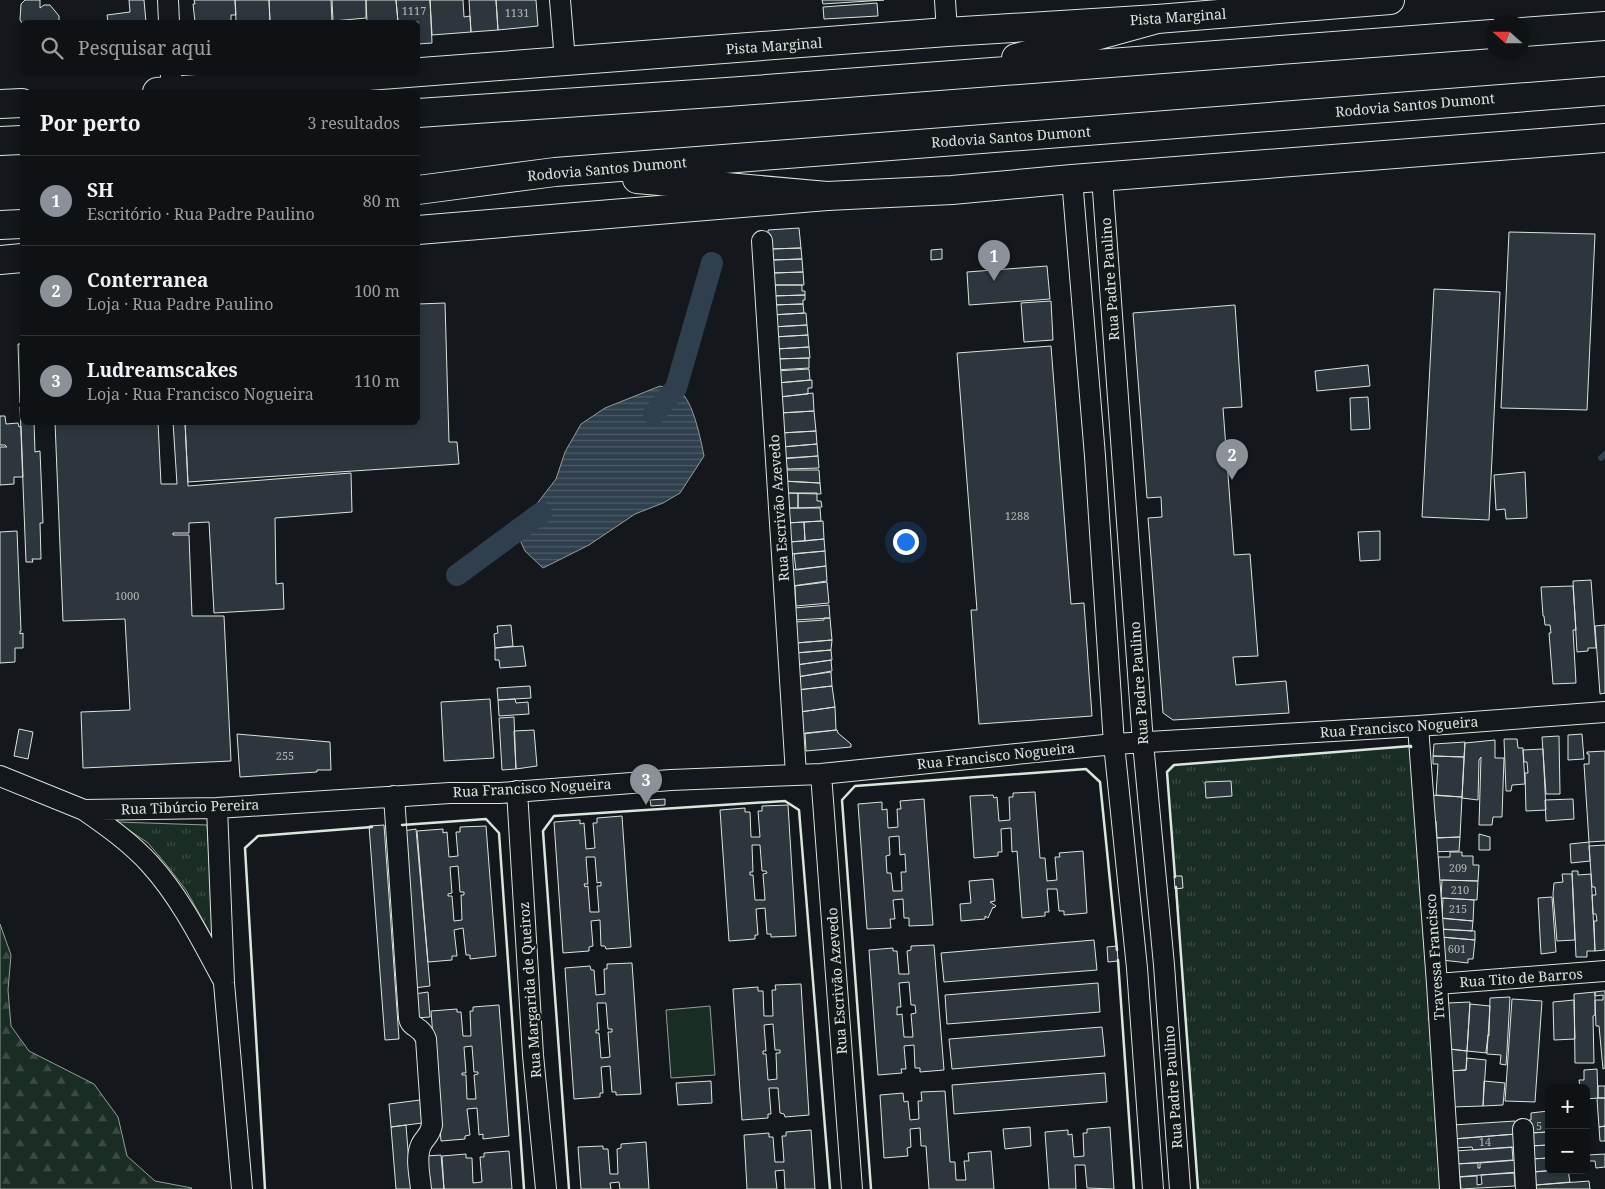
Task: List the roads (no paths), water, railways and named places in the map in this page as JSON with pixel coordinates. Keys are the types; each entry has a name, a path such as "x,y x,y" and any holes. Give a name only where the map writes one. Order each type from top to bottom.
{"main road":[{"name":"Pista Marginal","path":"420,70 564,62 947,32 1156,20 1390,0"},
{"path":"953,74 1156,20"},
{"path":"1530,31 1605,26"},
{"path":"420,113 1485,35"},
{"name":"Pista Marginal","path":"167,85 340,75"},
{"name":"Rodovia Santos Dumont","path":"420,190 555,172 1605,91"},
{"path":"0,104 20,103"},
{"path":"420,230 827,196 952,190 1605,138"},
{"path":"0,141 20,140"},
{"path":"555,172 827,196"},
{"path":"0,260 20,258"}],"street":[{"path":"168,0 168,20"},
{"path":"560,0 564,62"},
{"path":"946,0 947,32"},
{"name":"Rua Padre Paulino","path":"1102,177 1143,743 1164,965 1180,1189"},
{"name":"Rua Padre Paulino","path":"1072,179 1095,456 1114,744 1137,968 1153,1189"},
{"name":"Rua Escrivão Azevedo","path":"762,242 796,774"},
{"name":"Rua Francisco Nogueira","path":"390,797 450,792 517,791 671,780 821,774 1114,744 1418,726 1605,712"},
{"name":"Travessa Francisco","path":"1418,726 1450,1189"},
{"name":"Rua Escrivão Azevedo","path":"821,774 852,1189"},
{"name":"Rua Tibúrcio Pereira","path":"0,776 84,810 217,808 390,797"},
{"name":"Rua Margarida de Queiroz","path":"517,791 533,1055 546,1189"},
{"path":"390,797 409,1018 410,1023 423,1032 426,1039 431,1131 429,1136 422,1142 418,1153 421,1189"},
{"path":"217,808 224,983 242,1189"},
{"path":"84,810 119,835 149,863 164,881 197,931 224,983"},
{"path":"1137,968 1164,965"},
{"name":"Rua Tito de Barros","path":"1437,984 1605,971"},
{"path":"1143,1056 1170,1053"},
{"path":"1523,1129 1526,1189"}],"water":[{"path":"660,386 675,389 684,395 696,421 704,456 680,493 663,503 635,514 589,545 543,568 525,551 516,531 556,479 565,452 581,424 605,408"}],"waterway":[{"path":"654,414 676,388 712,263"},
{"path":"1601,458 1605,454"},
{"path":"457,575 541,513"}],"place":[{"name":"SH","path":"994,281"},
{"name":"Conterranea","path":"1232,480"},
{"name":"Ludreamscakes","path":"646,805"}]}
